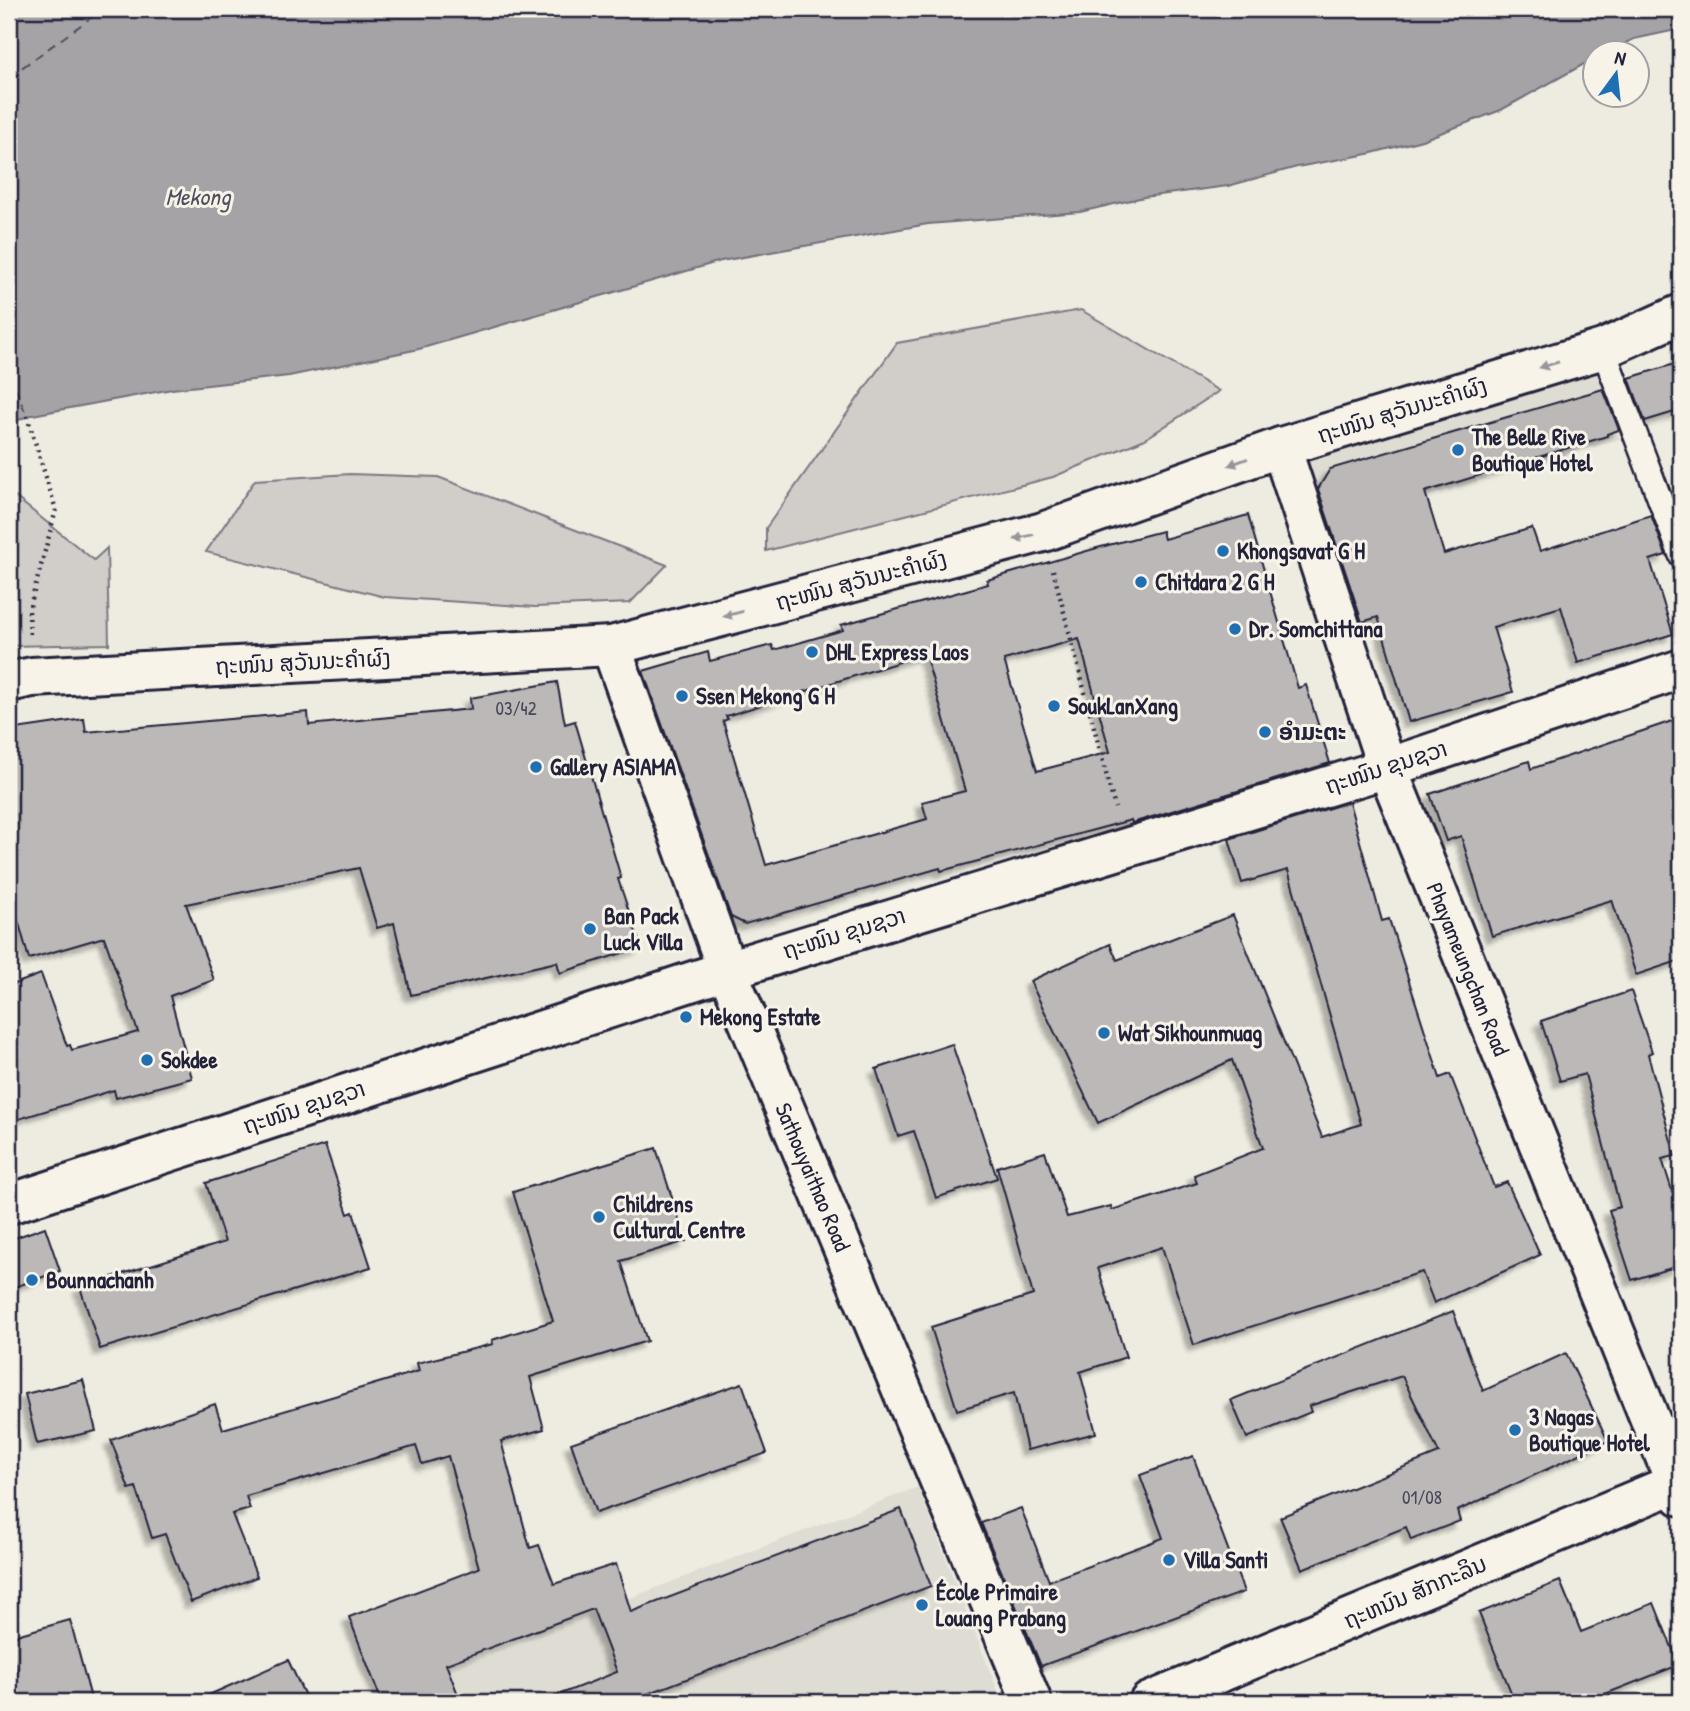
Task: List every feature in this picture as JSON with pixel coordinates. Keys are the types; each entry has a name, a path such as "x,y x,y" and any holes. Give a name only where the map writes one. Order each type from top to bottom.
{"street":[{"name":"ຖະໜົນ ສຸວັນນະຄໍາຜົງ","path":"21,680 611,646 1043,532 1281,447 1602,349 1681,314"},
{"name":"Phayameungchan Road","path":"1281,447 1387,768 1680,1487"},
{"name":"Sathouyaithao Road","path":"611,646 727,970 1032,1702"},
{"name":"ຖະໜົນ ຂຸນຊວາ","path":"9,1203 727,970 1387,768 1681,669"},
{"name":"ຖະຫນົນ ສັກກະລິນ","path":"1159,1700 1680,1487"}],"lane":[{"path":"1602,349 1681,555"}],"path":[{"path":"21,680 29,610 57,510 27,416"},
{"path":"1043,532 1125,846"}],"shaded area":[{"path":"1081,310 1219,391 1145,439 1053,477 766,551 766,528 897,343"},
{"name":"The Belle Rive Boutique Hotel","path":"1599,371 1620,439 1317,529 1297,462"},
{"path":"350,474 438,477 667,565 630,603 535,607 385,597 206,552 255,480"},
{"path":"9,492 94,560 107,548 109,644 9,646"},
{"name":"École Primaire Louang Prabang","path":"918,1487 1002,1702 581,1702 575,1689 541,1702 461,1702 450,1676 381,1702 360,1702","holes":["901,1509 930,1586 629,1701 599,1625"]}],"water":[{"name":"Mekong","path":"9,9 1681,9 1681,29 1639,38 1582,38 1582,65 1501,110 1422,140 1368,154 1297,167 1228,186 1144,197 1080,212 928,224 721,261 419,349 289,376 172,389 27,416 9,425"}],"building":[{"path":"1681,362 1681,410 1645,421 1629,378"},
{"path":"1603,389 1619,430 1425,492 1444,554 1532,528 1540,551 1651,515 1666,555 1650,560 1673,634 1578,663 1561,607 1493,627 1513,692 1409,722 1378,617 1362,622 1318,489 1330,469"},
{"path":"1248,515 1298,688 1306,685 1330,763 1132,823 1131,820 941,871 940,868 745,924 731,917 643,671 708,652 710,661 772,645 774,650 843,630 841,625 988,584 987,580 1097,548 1162,531 1164,539","holes":["1079,639 1110,752 1037,771 1004,660","925,654 965,791 922,802 927,819 766,865 723,721 728,719 726,716"]},
{"path":"557,682 565,724 575,721 621,878 618,879 641,947 560,973 557,962 411,995 394,923 377,928 359,868 186,904 214,980 170,996 192,1078 116,1098 114,1090 9,1122 9,986 41,974 67,1046 70,1045 72,1050 138,1032 104,937 29,959 9,888 9,730 84,719 86,732 308,712 309,725 471,709 470,698"},
{"path":"1681,718 1681,960 1636,975 1612,900 1492,936 1461,836 1446,841 1430,794 1529,761 1531,769"},
{"path":"1349,802 1382,921 1389,919 1440,1078 1450,1074 1494,1187 1507,1182 1540,1255 1434,1303 1422,1272 1194,1345 1162,1247 1098,1268 1126,1357 1080,1372 1096,1433 1027,1450 1014,1393 957,1410 931,1327 1033,1295 997,1167 1045,1152 1067,1217 1111,1206 1112,1210 1197,1183 1194,1175 1263,1148 1232,1060 1098,1123 1030,981 1110,944 1117,960 1233,915 1322,1137 1361,1124 1288,870 1242,883 1229,839"},
{"path":"1631,991 1652,1052 1648,1054 1675,1156 1662,1159 1681,1219 1681,1265 1632,1280 1609,1210 1620,1207 1585,1074 1560,1081 1541,1021"},
{"path":"952,1044 997,1178 936,1198 914,1131 898,1136 876,1069"},
{"path":"325,1145 348,1214 353,1212 371,1267 100,1349 80,1287 225,1242 206,1183"},
{"path":"656,1148 686,1241 621,1261 647,1341 530,1377 544,1429 501,1441 530,1548 539,1545 554,1584 616,1564 631,1612 901,1509 931,1586 626,1702 555,1702 553,1697 617,1672 593,1609 446,1664 461,1702 382,1702 349,1617 479,1568 448,1456 422,1464 416,1446 246,1496 250,1509 232,1514 257,1577 191,1602 165,1534 152,1538 136,1487 129,1489 111,1440 215,1404 223,1429 419,1371 417,1363 493,1344 492,1340 553,1321 513,1192"},
{"path":"45,1227 60,1271 9,1289 9,1240"},
{"path":"1453,1311 1483,1391 1566,1353 1608,1441 1457,1511 1460,1521 1411,1540 1406,1527 1302,1569 1280,1517 1439,1453 1402,1376 1309,1406 1311,1412 1247,1438 1231,1400"},
{"path":"83,1380 96,1431 37,1444 25,1394"},
{"path":"742,1383 767,1453 596,1513 571,1443"},
{"name":"Villa Santi","path":"1193,1456 1244,1592 1041,1666 981,1523 1021,1508 1049,1581 1163,1538 1140,1475"},
{"path":"1560,1581 1581,1632 1654,1603 1679,1665 1585,1702 1515,1702 1479,1613"},
{"path":"70,1620 92,1702 9,1702 9,1676 17,1672 9,1637"},
{"path":"288,1660 308,1702 193,1702"}],"ferry route":[{"path":"9,77 103,9"},
{"path":"9,373 27,416"}],"place":[{"name":"The Belle Rive Boutique Hotel","path":"1458,450"},
{"name":"Khongsavat G H","path":"1223,551"},
{"name":"Chitdara 2 G H","path":"1141,582"},
{"name":"Dr. Somchittana","path":"1235,629"},
{"name":"DHL Express Laos","path":"812,652"},
{"name":"Ssen Mekong G H","path":"682,696"},
{"name":"SoukLanXang","path":"1054,706"},
{"name":"ອຳມະຕະ","path":"1265,732"},
{"name":"Gallery ASIAMA","path":"536,767"},
{"name":"Ban Pack Luck Villa","path":"590,929"},
{"name":"Mekong Estate","path":"686,1017"},
{"name":"Wat Sikhounmuag","path":"1104,1033"},
{"name":"Sokdee","path":"147,1060"},
{"name":"Childrens Cultural Centre","path":"599,1217"},
{"name":"Bounnachanh","path":"32,1280"},
{"name":"3 Nagas Boutique Hotel","path":"1515,1430"},
{"name":"Villa Santi","path":"1169,1560"},
{"name":"École Primaire Louang Prabang","path":"922,1605"}]}
